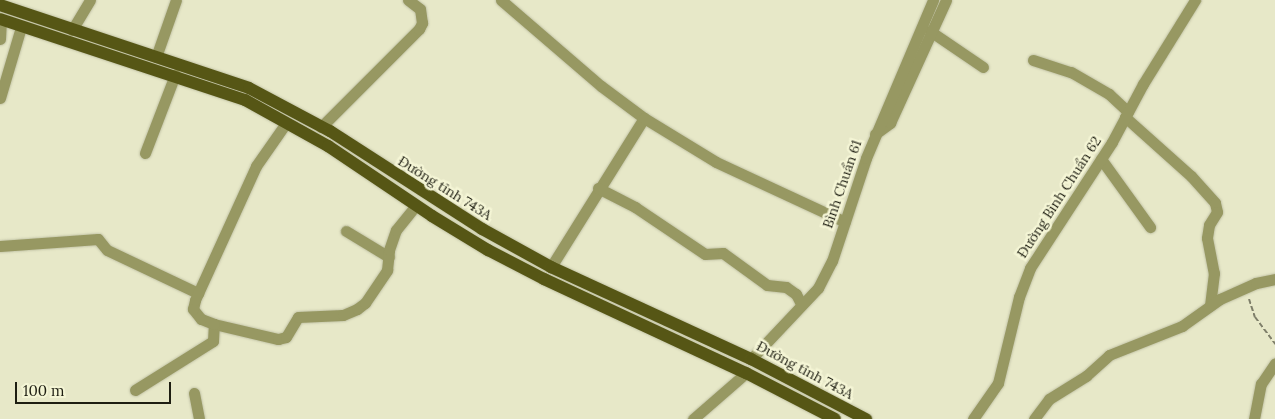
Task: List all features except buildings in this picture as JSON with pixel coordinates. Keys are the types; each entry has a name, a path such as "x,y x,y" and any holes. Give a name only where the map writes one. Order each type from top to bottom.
{"main road":[{"name":"Đường tỉnh 743A","path":"0,5 249,88 321,127 482,229 551,267 751,359 866,419"},
{"name":"Đường tỉnh 743A","path":"1,20 175,75 245,100 328,146 416,205 544,279 746,373 835,419"}],"street":[{"path":"72,30 90,0"},
{"path":"156,56 176,0"},
{"path":"321,127 419,28 422,23 420,9 408,0"},
{"path":"501,0 601,86 644,118 716,162 845,222"},
{"name":"Bình Chuẩn 61","path":"751,359 818,288 832,261 875,134 933,0"},
{"path":"875,134 890,123 930,31 946,0"},
{"name":"Đường Bình Chuẩn 62","path":"973,419 998,383 1024,279 1101,159 1195,0"},
{"path":"0,39 1,20"},
{"path":"0,98 21,27"},
{"path":"930,31 983,67"},
{"path":"1033,60 1071,72 1108,94 1127,115 1191,176 1215,203 1217,212 1210,225 1208,238 1214,273 1210,306"},
{"path":"145,153 175,75"},
{"path":"551,267 598,188 644,118"},
{"path":"286,123 256,166 198,293 193,309 201,319 263,338 286,337 298,317 343,315 365,303 387,270 388,257 396,230 416,205"},
{"path":"1101,159 1150,227"},
{"path":"598,188 635,207 705,254 723,254 767,285 786,287 796,294 801,304"},
{"path":"346,231 388,257"},
{"path":"0,246 98,239 107,250 198,293"},
{"path":"1034,419 1048,399 1080,380 1109,355 1182,326 1210,306 1241,290 1275,279"},
{"path":"135,390 213,341 214,324"},
{"path":"1254,419 1261,384 1275,363"},
{"path":"693,419 746,373"},
{"path":"194,392 199,419"}],"path":[{"path":"1241,290 1251,302 1255,317 1275,344"}]}
